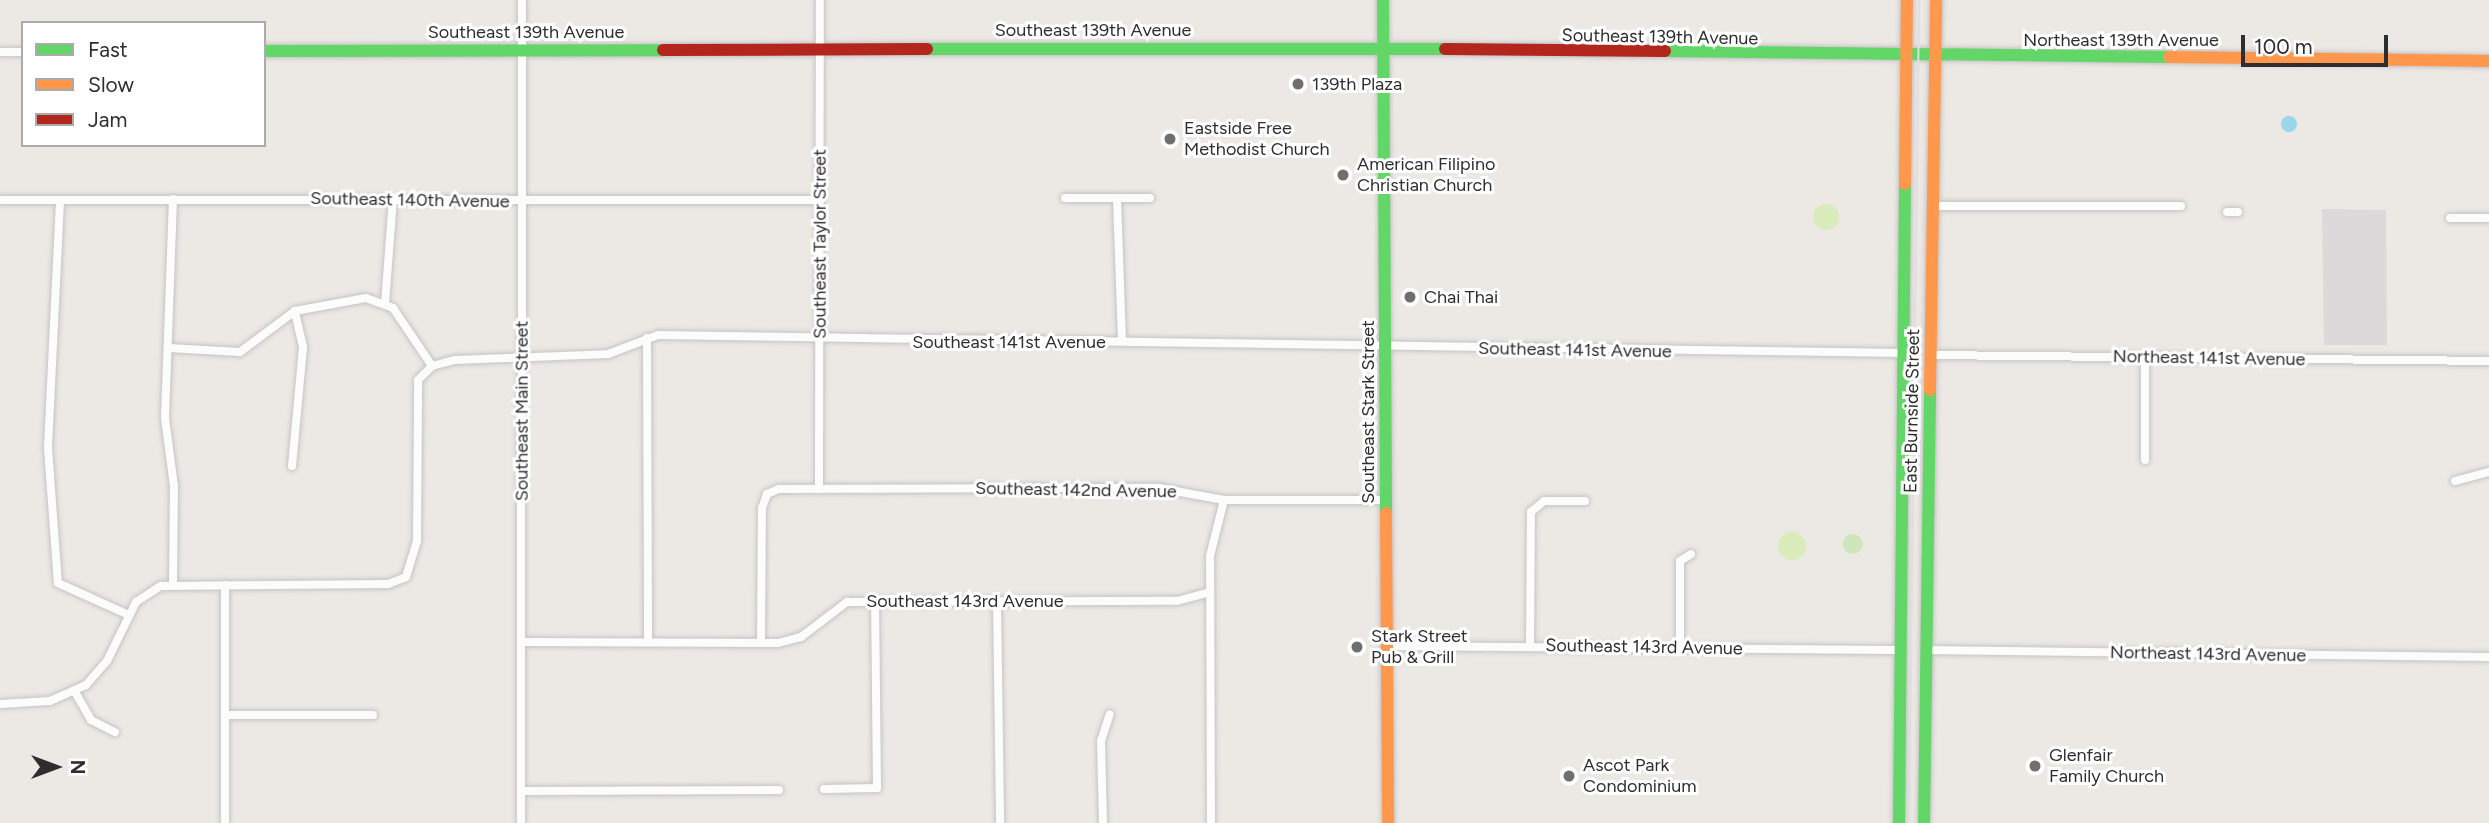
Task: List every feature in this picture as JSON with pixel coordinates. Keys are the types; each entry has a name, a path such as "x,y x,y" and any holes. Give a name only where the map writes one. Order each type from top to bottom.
{"street":[{"name":"Southeast Main Street","path":"521,823 522,0"},
{"name":"Southeast Taylor Street","path":"819,489 820,0"},
{"name":"Southeast Stark Street","path":"1383,0 1388,823"},
{"name":"East Burnside Street","path":"1899,823 1907,0"},
{"name":"East Burnside Street","path":"1924,823 1936,0"},
{"name":"Southeast 139th Avenue","path":"266,51 1383,49 1921,57"},
{"path":"0,52 21,52"},
{"name":"Northeast 139th Avenue","path":"1921,57 2489,61"},
{"path":"1065,198 1150,198"},
{"path":"1117,198 1122,341"},
{"path":"173,199 169,348 164,418 174,486 173,584"},
{"path":"0,704 37,704 75,692 103,668 129,615 144,595 173,584 394,584 411,572 416,559 417,391 432,366 385,303 393,199"},
{"name":"Southeast 140th Avenue","path":"0,200 820,200"},
{"path":"61,201 48,448 58,583 129,615"},
{"path":"1934,206 2181,206"},
{"path":"2227,212 2238,212"},
{"path":"2451,218 2489,218"},
{"path":"169,348 240,352 295,311 348,299 385,303"},
{"path":"292,466 303,347 295,311"},
{"name":"Southeast 141st Avenue","path":"432,366 522,355 608,354 647,338 1122,341 1905,353"},
{"path":"647,338 648,640"},
{"name":"Northeast 141st Avenue","path":"1930,355 2489,361"},
{"path":"2145,358 2145,460"},
{"path":"2455,481 2489,472"},
{"name":"Southeast 142nd Avenue","path":"761,643 767,494 819,489 1159,488 1224,500 1385,500"},
{"path":"1211,823 1211,537 1224,500"},
{"path":"1530,646 1535,504 1586,501"},
{"path":"1680,647 1680,561 1691,554"},
{"path":"225,585 225,823"},
{"name":"Southeast 143rd Avenue","path":"522,642 791,642 835,607 875,601 1177,601 1210,592"},
{"path":"824,789 877,788 875,601"},
{"path":"997,601 1000,823"},
{"name":"Southeast 143rd Avenue","path":"1386,646 1901,650"},
{"name":"Northeast 143rd Avenue","path":"1926,650 2489,657"},
{"path":"75,692 91,720 115,732"},
{"path":"1103,823 1101,741 1110,714"},
{"path":"226,715 373,715"},
{"path":"521,791 779,790"}],"shaded area":[{"path":"2322,209 2386,210 2387,345 2324,345"}],"green space":[{"path":"1826,204 1835,208 1839,217 1835,226 1826,230 1817,226 1813,217 1817,208"},
{"path":"1792,532 1802,536 1806,546 1802,556 1792,560 1782,556 1778,546 1782,536"},
{"path":"1849,534 1857,534 1863,544 1857,554 1849,554 1843,548 1843,540"}],"water":[{"path":"2289,116 2295,118 2295,130 2289,132 2283,130 2281,124 2283,118"}],"tram line":[{"path":"1909,823 1919,0"}],"traffic: fast":[{"path":"1383,0 1386,513"},
{"path":"927,49 1445,49"},
{"path":"266,51 663,50"},
{"path":"1665,51 2169,57"},
{"path":"1899,823 1905,184"},
{"path":"1924,823 1930,390"}],"traffic: slow":[{"path":"1905,184 1907,0"},
{"path":"1930,390 1936,0"},
{"path":"2169,57 2489,61"},
{"path":"1386,513 1388,823"}],"traffic: jam":[{"path":"663,50 927,49"},
{"path":"1445,49 1665,51"}],"place":[{"name":"139th Plaza","path":"1298,84"},
{"name":"Eastside Free Methodist Church","path":"1170,139"},
{"name":"American Filipino Christian Church","path":"1343,175"},
{"name":"Chai Thai","path":"1410,297"},
{"name":"Stark Street Pub & Grill","path":"1357,647"},
{"name":"Glenfair Family Church","path":"2035,766"},
{"name":"Ascot Park Condominium","path":"1569,776"}]}
